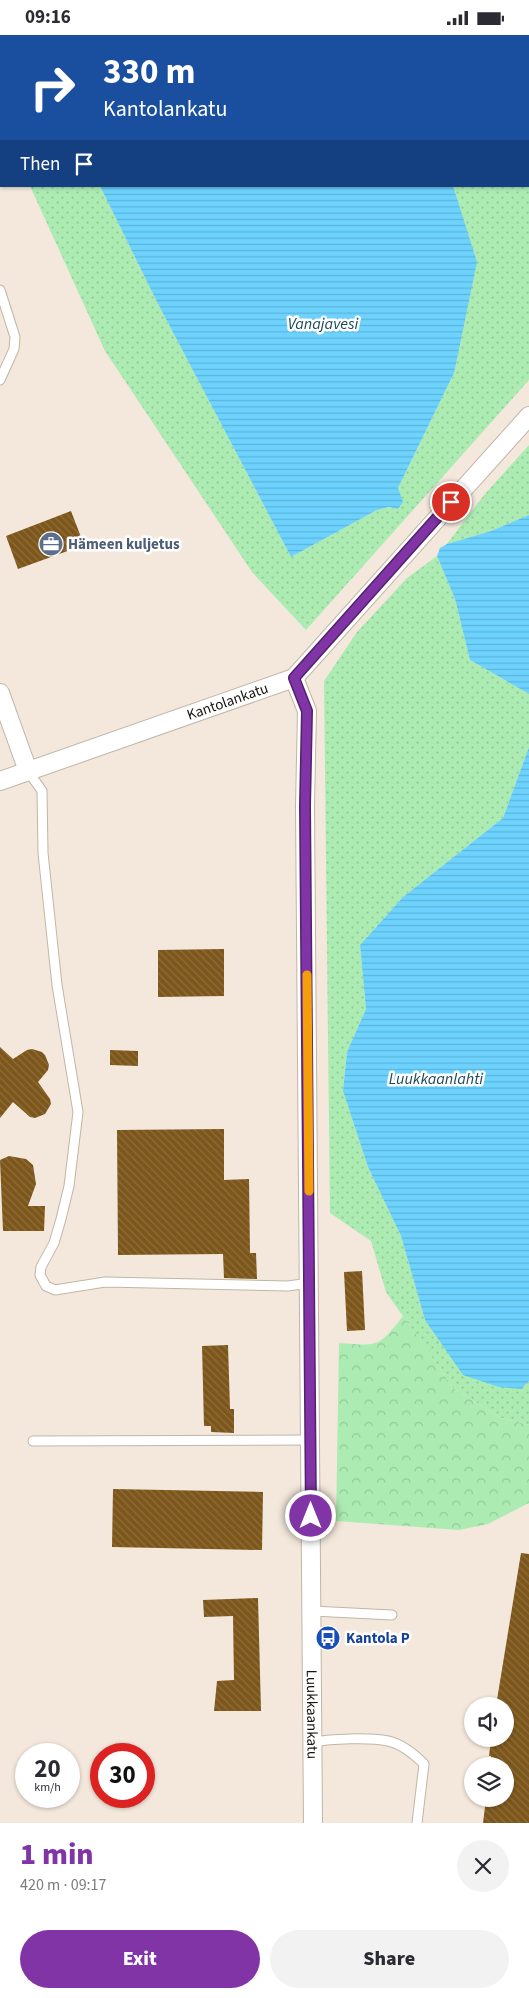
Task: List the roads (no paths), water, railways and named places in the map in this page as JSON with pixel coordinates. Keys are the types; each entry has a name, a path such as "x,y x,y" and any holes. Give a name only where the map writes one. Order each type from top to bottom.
{"street":[{"name":"Kantolankatu","path":"0,781 294,678 529,416"},
{"name":"Luukkaankatu","path":"294,678 307,711 305,806 313,1823"},
{"path":"0,693 28,771"}],"lane":[{"path":"0,290 15,337 14,349 0,381"},
{"path":"28,771 42,791 43,853 57,985 78,1112 69,1185 54,1243 41,1267 40,1275 46,1285 56,1290 105,1282 288,1286 310,1283"},
{"path":"33,1441 311,1440"},
{"path":"312,1611 392,1615"},
{"path":"313,1742 329,1739 389,1741 411,1751 424,1764 417,1823"}],"water":[{"name":"Vanajavesi","path":"100,187 453,187 477,262 454,373 398,488 403,502 398,509 389,507 377,510 291,557 156,300"},
{"path":"529,515 529,694 470,660 455,599 437,556 440,548 447,544 491,531"},
{"name":"Luukkaanlahti","path":"529,747 529,1381 521,1389 499,1387 463,1375 425,1320 401,1236 368,1167 343,1091 347,1052 366,1009 360,945 403,897 503,818"}],"place":[{"name":"Hämeen kuljetus","path":"51,544"},
{"name":"Kantola P","path":"328,1638"}]}
